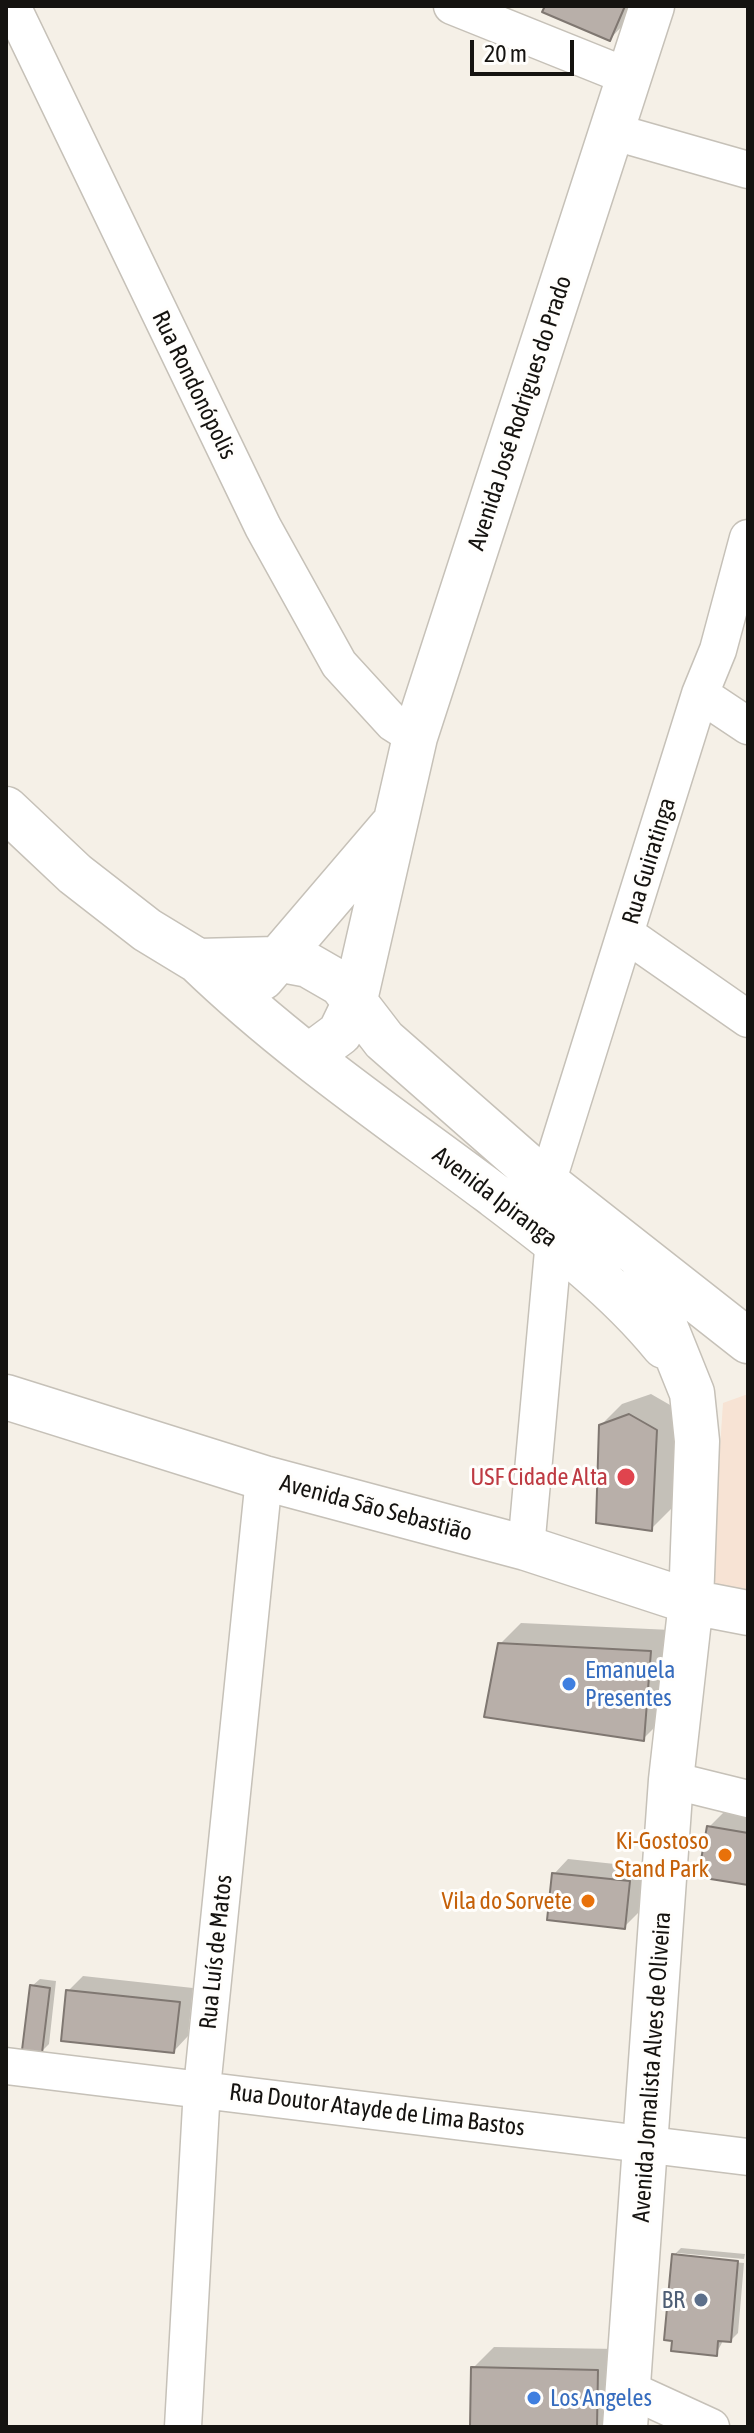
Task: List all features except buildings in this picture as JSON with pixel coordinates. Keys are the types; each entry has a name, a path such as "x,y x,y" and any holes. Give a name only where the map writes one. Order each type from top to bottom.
{"street":[{"name":"Rua Rondonópolis","path":"12,6 263,527 339,664 393,723 415,737"},
{"path":"452,6 629,77"},
{"name":"Avenida José Rodrigues do Prado","path":"354,1004 415,737 652,6"},
{"path":"611,131 748,170"},
{"name":"Rua Guiratinga","path":"547,1183 700,694 733,655 748,538"},
{"path":"700,694 748,726"},
{"name":"Avenida Ipiranga","path":"6,809 75,874 147,930 198,961 249,1011 554,1240 632,1311 686,1373"},
{"name":"Avenida José Rodrigues do Prado","path":"276,959 396,822"},
{"path":"626,934 748,1019"},
{"path":"249,1011 260,982 276,959"},
{"name":"Avenida Ipiranga","path":"198,961 276,959 308,965 341,984 384,1040 547,1183 644,1263 748,1341"},
{"path":"309,1056 340,1033 354,1004"},
{"path":"526,1548 554,1240"},
{"path":"644,1263 653,1296 686,1373"},
{"name":"Avenida Jornalista Alves de Oliveira","path":"627,2408 671,1780 691,1602 697,1421 686,1373"},
{"name":"Avenida São Sebastião","path":"6,1397 264,1478 526,1548 691,1602 748,1613"},
{"name":"Rua Luís de Matos","path":"183,2427 202,2088 264,1478"},
{"path":"671,1780 748,1799"},
{"name":"Rua Doutor Atayde de Lima Bastos","path":"6,2066 748,2157"},
{"path":"627,2408 711,2427"}],"shaded area":[{"path":"748,1394 748,1603 710,1597 723,1403"}],"place":[{"name":"USF Cidade Alta","path":"626,1477"},
{"name":"Emanuela Presentes","path":"569,1684"},
{"name":"Ki-Gostoso Stand Park","path":"725,1855"},
{"name":"Vila do Sorvete","path":"588,1901"},
{"name":"BR","path":"701,2300"},
{"name":"Los Angeles","path":"534,2398"}]}
